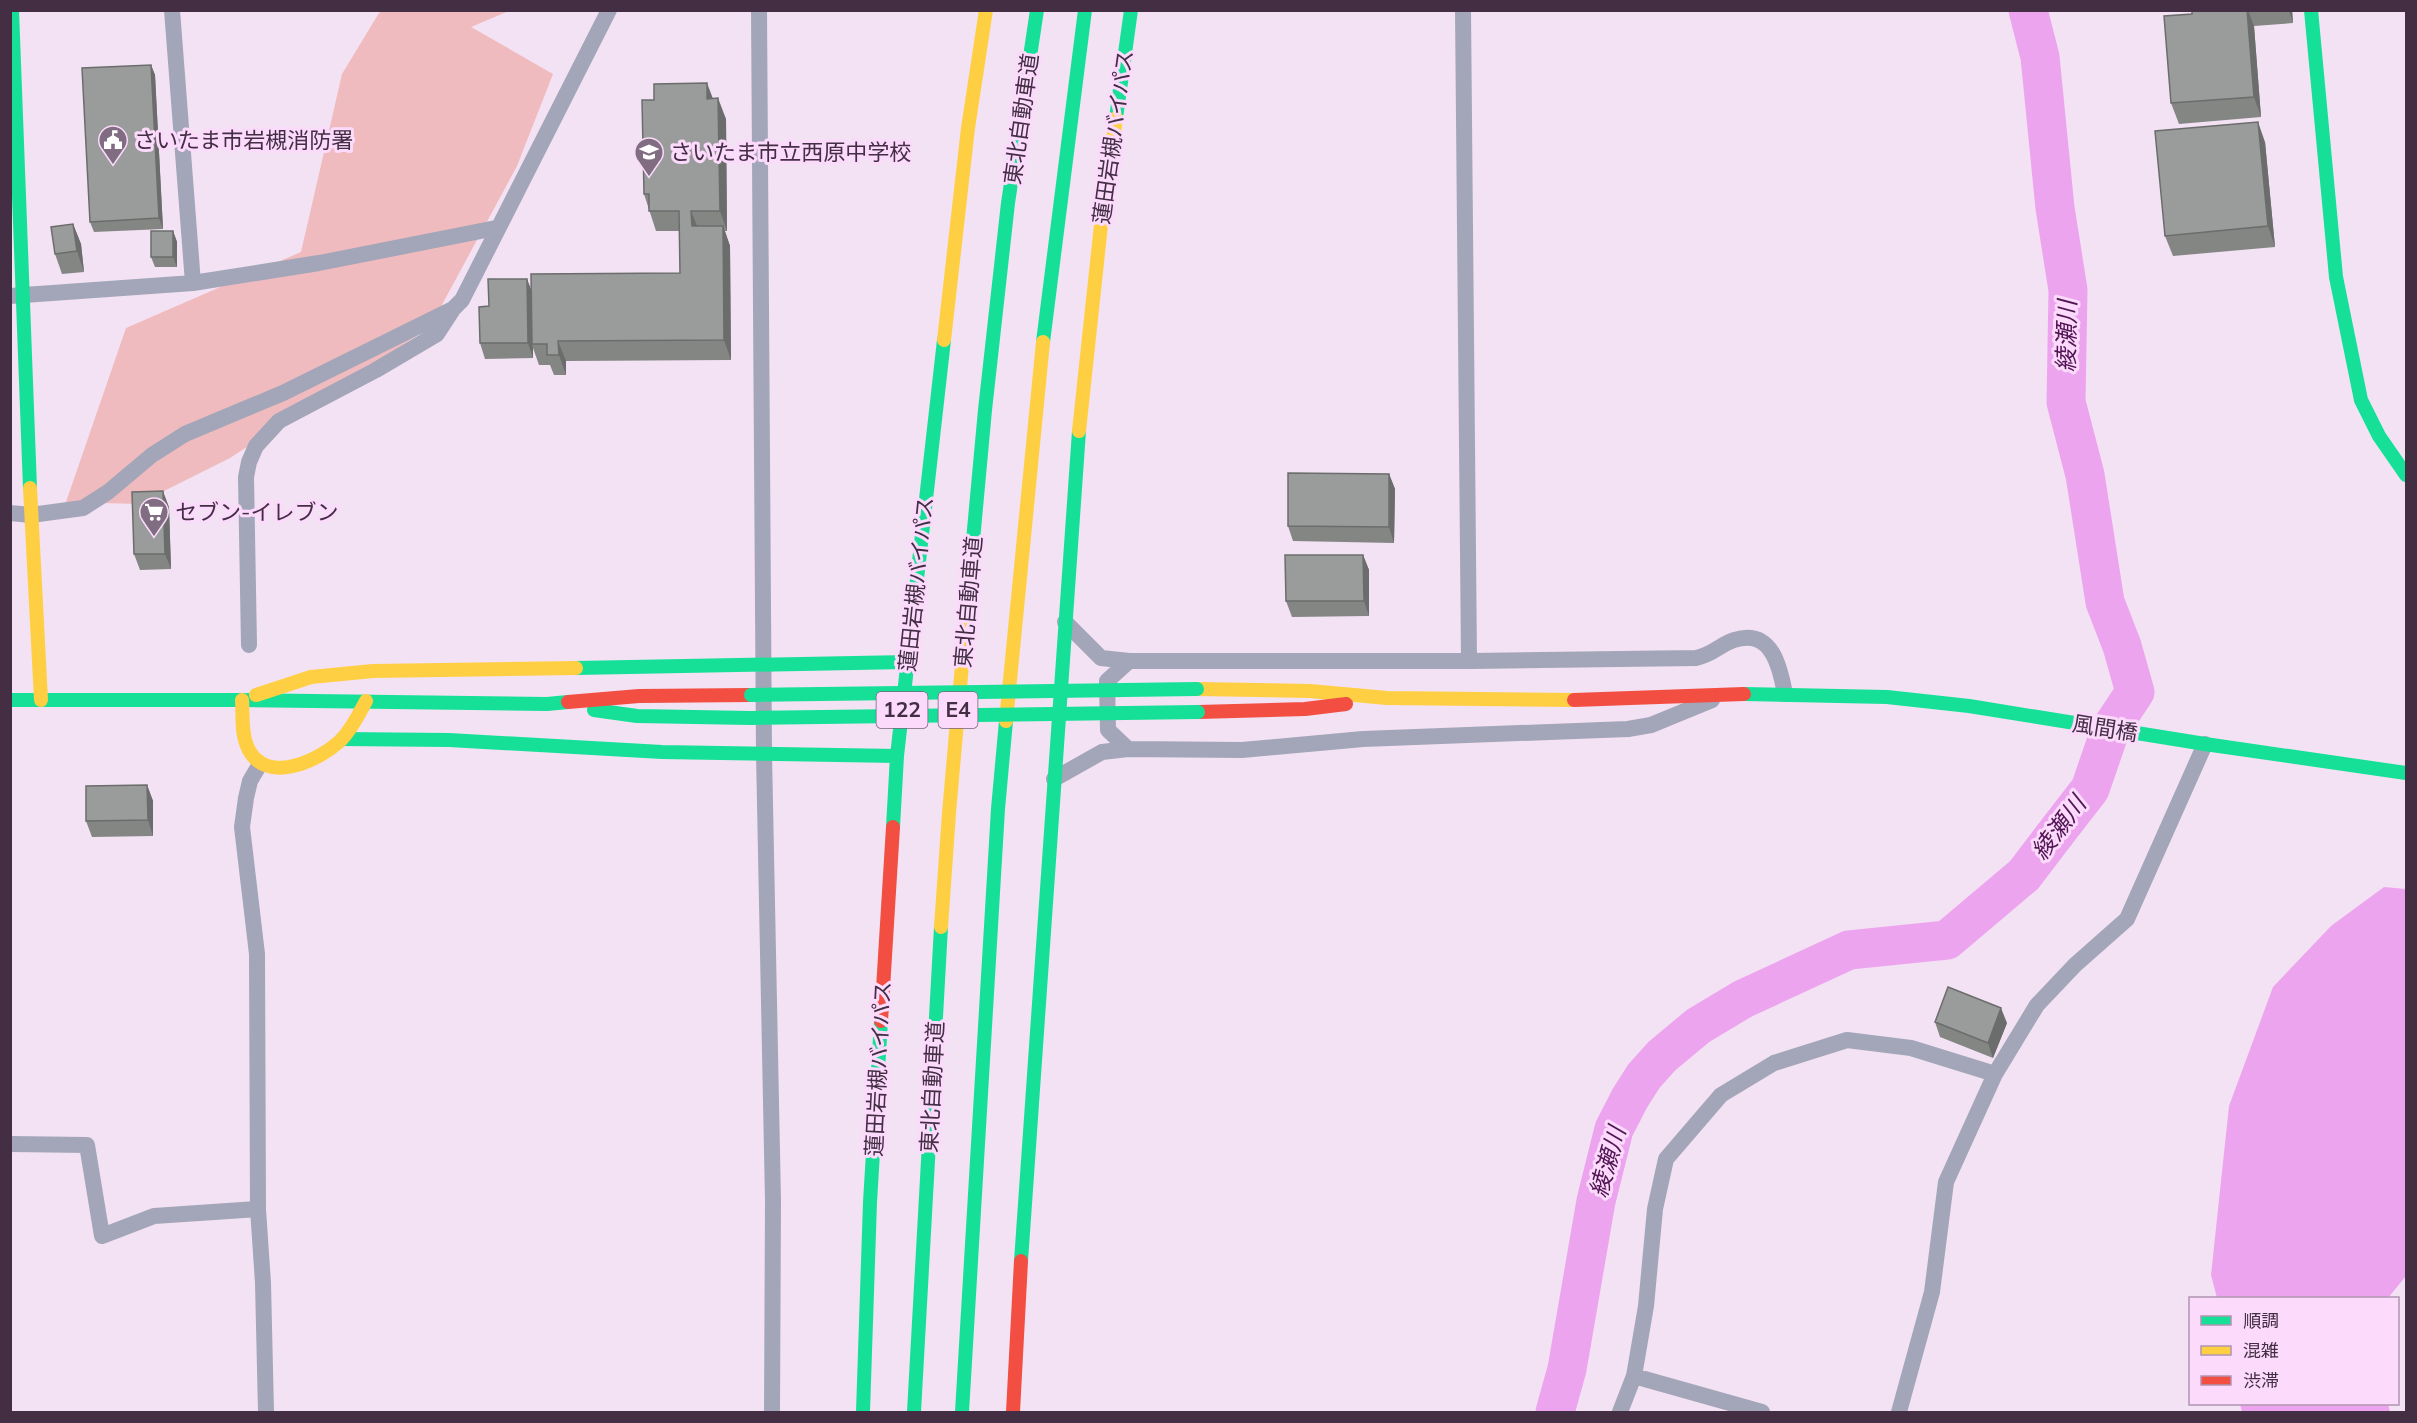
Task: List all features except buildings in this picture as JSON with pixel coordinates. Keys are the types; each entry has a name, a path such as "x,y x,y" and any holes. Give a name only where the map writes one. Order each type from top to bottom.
{"main road":[{"path":"12,10 17,296 41,700"},
{"name":"蓮田岩槻バイパス","path":"862,1413 870,1202 897,756 968,128 986,10"},
{"name":"東北自動車道","path":"914,1413 949,813 985,410 1008,203 1037,10"},
{"name":"E4","path":"962,1413 998,809 1046,318 1085,10"},
{"name":"蓮田岩槻バイパス","path":"1013,1413 1024,1203 1082,394 1102,220 1131,10"},
{"path":"2311,10 2336,277 2361,400 2379,436 2406,475"},
{"path":"242,700 311,677 373,671 907,662"},
{"path":"10,700 547,704 639,696 1197,689 1310,691 1387,698"},
{"name":"風間橋","path":"1387,698 1611,700 1727,694 1887,697 1969,706 2158,737 2406,773"},
{"path":"547,704 637,716 752,718 1305,709 1387,698"},
{"path":"242,700 248,750 260,764 268,768 286,767 308,761 325,752 342,739 366,701"},
{"path":"342,739 388,739 628,751 897,756"}],"street":[{"path":"172,10 193,283"},
{"path":"249,645 246,477 256,446 279,421 376,370 437,334 453,309 462,300 496,228 609,10"},
{"path":"759,10 764,754 773,1201 772,1413"},
{"path":"1463,10 1469,661"},
{"path":"17,296 193,283 319,263 496,228"},
{"path":"10,513 31,515 83,508 108,492 152,455 185,434 284,393 453,309"},
{"path":"1064,621 1101,658 1129,661 1696,658 1710,655 1732,640 1751,638 1771,649 1780,665 1785,694"},
{"path":"1128,749 1108,730 1107,681 1129,661"},
{"path":"1054,779 1102,752 1128,749 1242,750 1363,739 1628,729 1652,724 1727,694"},
{"path":"1899,1413 1932,1292 1946,1182 1995,1074 2037,1005 2075,965 2127,918 2205,744"},
{"path":"260,764 250,781 242,827 257,954 258,1209 263,1283 266,1413"},
{"path":"1620,1413 1634,1376 1646,1306 1655,1209 1666,1159 1721,1095 1774,1063 1847,1040 1911,1048 1995,1074"},
{"path":"10,1144 87,1145 102,1236 154,1216 258,1209"},
{"path":"1634,1376 1762,1413"}],"shaded area":[{"path":"384,10 509,11 471,27 553,74 517,166 430,327 230,458 138,504 66,502 126,328 301,252 342,74 379,13"},
{"path":"2384,887 2406,889 2406,1276 2389,1297 2217,1297 2211,1275 2229,1106 2273,987 2331,926"},
{"path":"2240,1405 2388,1405 2390,1412 2242,1412"}],"waterway":[{"name":"綾瀬川","path":"1555,1412 1567,1369 1596,1201 1614,1129 1644,1076 1662,1056 1698,1026 1743,999 1849,950 1947,940 2024,875 2090,789 2111,728 2135,692 2122,646 2105,602 2085,475 2066,402 2068,290 2055,208 2040,57 2028,10"}],"traffic: fast":[{"path":"12,10 30,488"},
{"path":"971,562 1008,203 1037,10"},
{"path":"1043,342 1085,10"},
{"path":"1116,118 1131,10"},
{"path":"2311,10 2336,277 2361,400 2379,436 2406,475"},
{"path":"893,827 897,756 944,340"},
{"path":"1021,1261 1079,431"},
{"path":"576,668 907,662"},
{"path":"751,695 1197,689"},
{"path":"1744,694 1887,697 1969,706 2406,773"},
{"path":"10,700 547,704 568,702"},
{"path":"594,710 637,716 751,718"},
{"path":"751,718 1198,712"},
{"path":"962,1412 998,809 1006,721"},
{"path":"342,739 449,740 662,752 897,756"},
{"path":"914,1412 941,927"},
{"path":"863,1412 870,1202 881,1021"}],"traffic: slow":[{"path":"944,340 968,128 986,10"},
{"path":"1079,431 1101,225 1116,118"},
{"path":"1006,721 1043,342"},
{"path":"30,488 41,700"},
{"path":"941,927 971,562"},
{"path":"256,695 311,677 373,671 576,668"},
{"path":"1197,689 1310,691 1387,698 1574,700"},
{"path":"242,700 243,729 247,746 255,758 266,765 278,768 306,762 331,748 349,731 366,701"}],"traffic: jam":[{"path":"1574,700 1744,694"},
{"path":"568,702 639,696 751,695"},
{"path":"1198,712 1305,709 1346,704"},
{"path":"881,1021 893,827"},
{"path":"1013,1412 1021,1261"}],"place":[{"name":"さいたま市岩槻消防署","path":"113,166"},
{"name":"さいたま市立西原中学校","path":"649,178"},
{"name":"セブン-イレブン","path":"154,538"}]}
